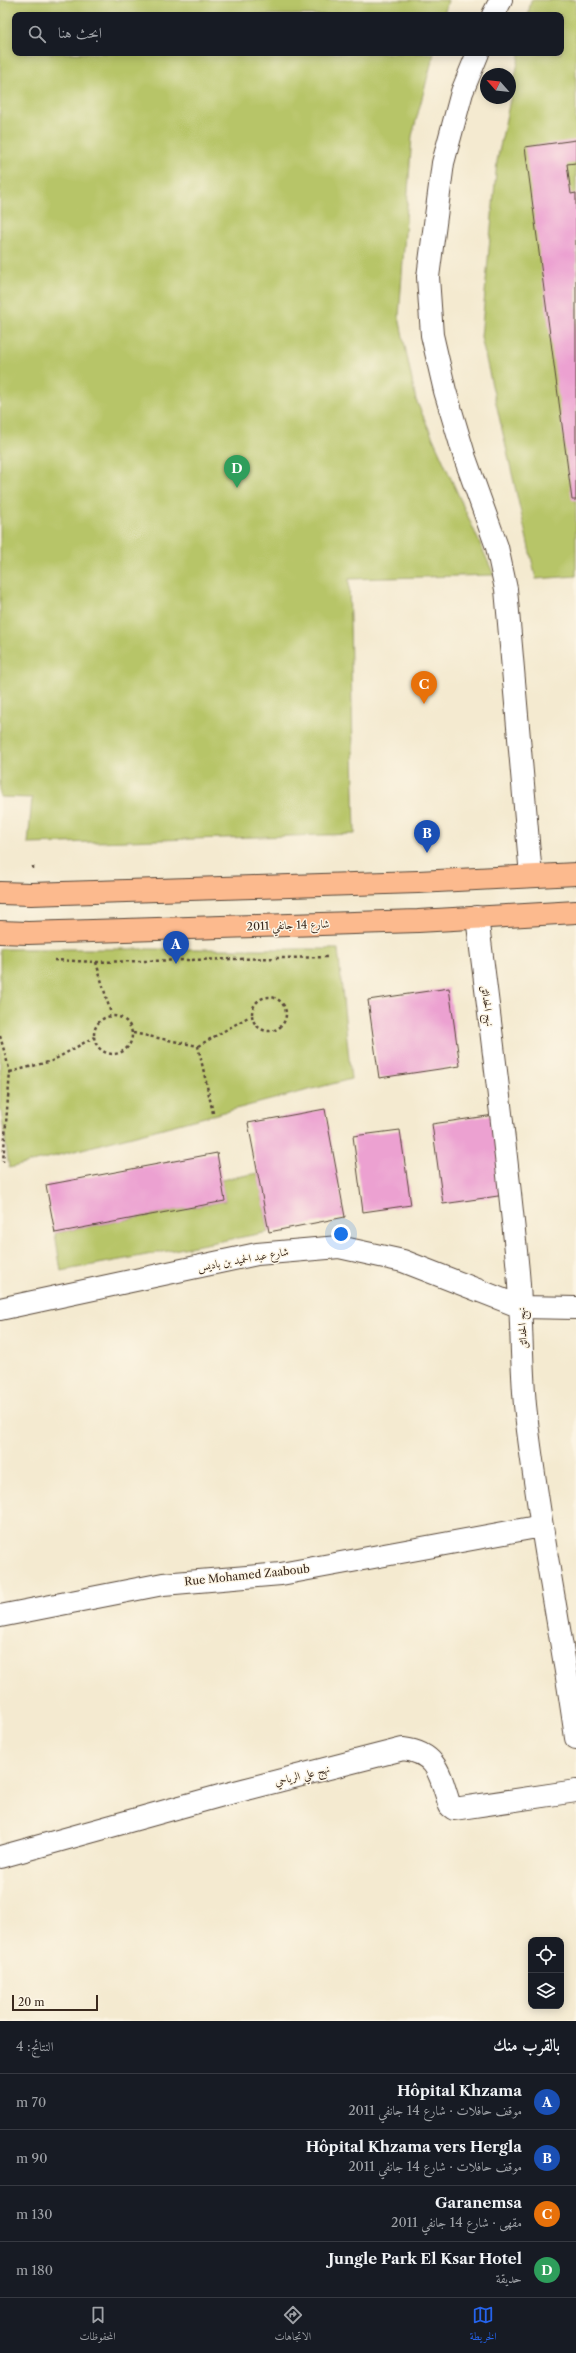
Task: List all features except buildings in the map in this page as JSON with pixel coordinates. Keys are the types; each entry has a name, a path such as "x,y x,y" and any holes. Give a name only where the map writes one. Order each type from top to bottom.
{"main road":[{"path":"0,893 31,894 347,884 576,874"},
{"name":"شارع 14 جانفي 2011","path":"0,932 36,933 576,912"}],"street":[{"path":"495,12 501,0"},
{"path":"477,56 462,92 443,163 428,277 432,335 464,458 497,547 506,589 531,876"},
{"name":"نهج الحدائق","path":"476,917 508,1158 521,1307 525,1404 542,1526 563,1644 576,1738"},
{"name":"شارع عبد الحميد بن باديس","path":"0,1309 257,1254 339,1247 403,1261 521,1307 576,1308"},
{"name":"Rue Mohamed Zaaboub","path":"0,1616 163,1584 281,1574 542,1526"},
{"name":"نهج علي الرياحي","path":"0,1857 223,1795 403,1749 416,1751 435,1763 450,1806 454,1809 576,1791"}],"path":[{"path":"50,960 96,962 327,957"},
{"path":"96,962 111,1014"},
{"path":"133,1033 198,1046 250,1016 254,1002 267,996 280,1000 287,1012 283,1026 270,1032 257,1028 250,1016"},
{"path":"111,1014 126,1019 133,1033 128,1048 114,1055 99,1050 94,1037 98,1020 111,1014"},
{"path":"0,1036 10,1072 3,1162"},
{"path":"10,1072 52,1061 94,1037"},
{"path":"198,1046 213,1113"}],"green space":[{"path":"0,0 448,0 445,12 12,12 12,56 433,56 412,136 399,317 416,400 494,575 349,579 355,834 28,844 32,798 0,797"},
{"path":"531,0 576,0 576,576 536,579 481,337 497,161 509,104 516,104 516,72 519,56 564,56 564,12 529,12"},
{"path":"0,949 338,949 351,1079 9,1168 0,1103"},
{"path":"258,1173 269,1232 61,1271 55,1233 225,1201 221,1180"}],"place":[{"name":"Jungle Park El Ksar Hotel","path":"237,488"},
{"name":"Garanemsa","path":"424,704"},
{"name":"Hôpital Khzama vers Hergla","path":"427,853"},
{"name":"Hôpital Khzama","path":"176,964"}]}
